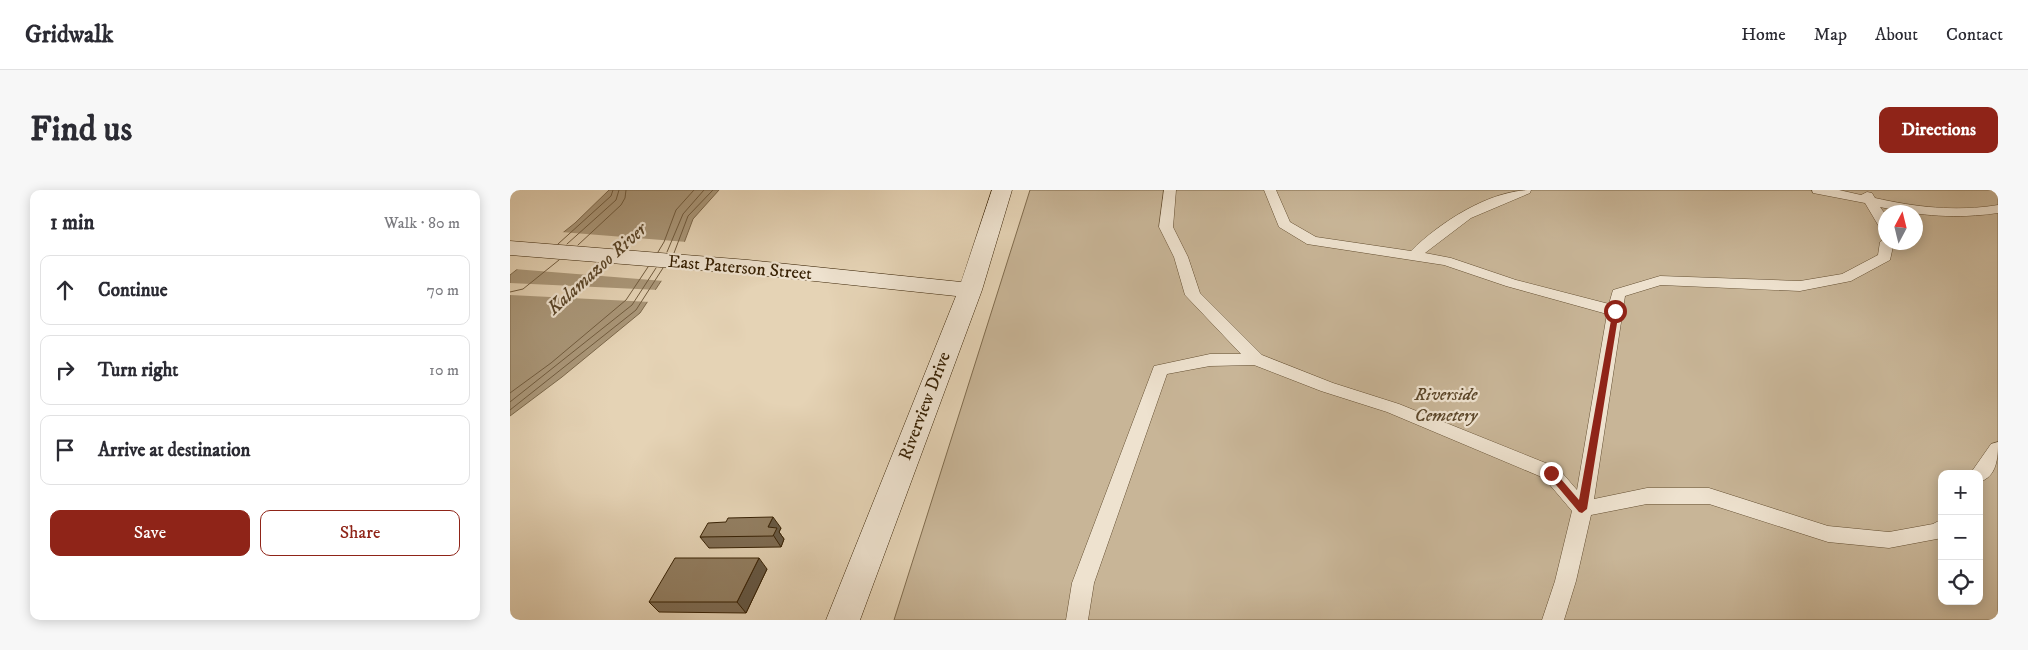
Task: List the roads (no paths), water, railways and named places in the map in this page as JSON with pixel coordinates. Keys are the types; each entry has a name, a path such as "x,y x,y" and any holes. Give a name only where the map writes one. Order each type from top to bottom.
{"street":[{"name":"Riverview Drive","path":"843,620 970,290 1002,190"},
{"name":"East Paterson Street","path":"510,248 748,267 970,290"}],"lane":[{"path":"1170,190 1166,227 1181,256 1193,295 1256,359"},
{"path":"1270,190 1284,224 1312,241 1446,261 1511,283 1615,311"},
{"path":"1414,256 1427,243 1466,215 1525,190"},
{"path":"1818,190 1866,195 1894,208 1941,214 1985,212 1998,209"},
{"path":"1866,195 1878,214"},
{"path":"1553,620 1562,594 1582,509 1618,293 1660,280 1800,286 1846,278 1886,257 1886,250"},
{"path":"1078,620 1083,583 1160,370 1210,360 1256,359 1327,387 1393,408 1551,473 1582,509"},
{"path":"1983,470 1998,449"},
{"path":"1582,509 1647,496 1709,496 1828,534 1889,540 1938,531"}],"water":[{"name":"Kalamazoo River","path":"609,190 719,190 693,219 681,251 640,313 562,377 510,416 510,275 575,223"}],"park label":[{"name":"Riverside Cemetery","path":"1446,405"}]}
